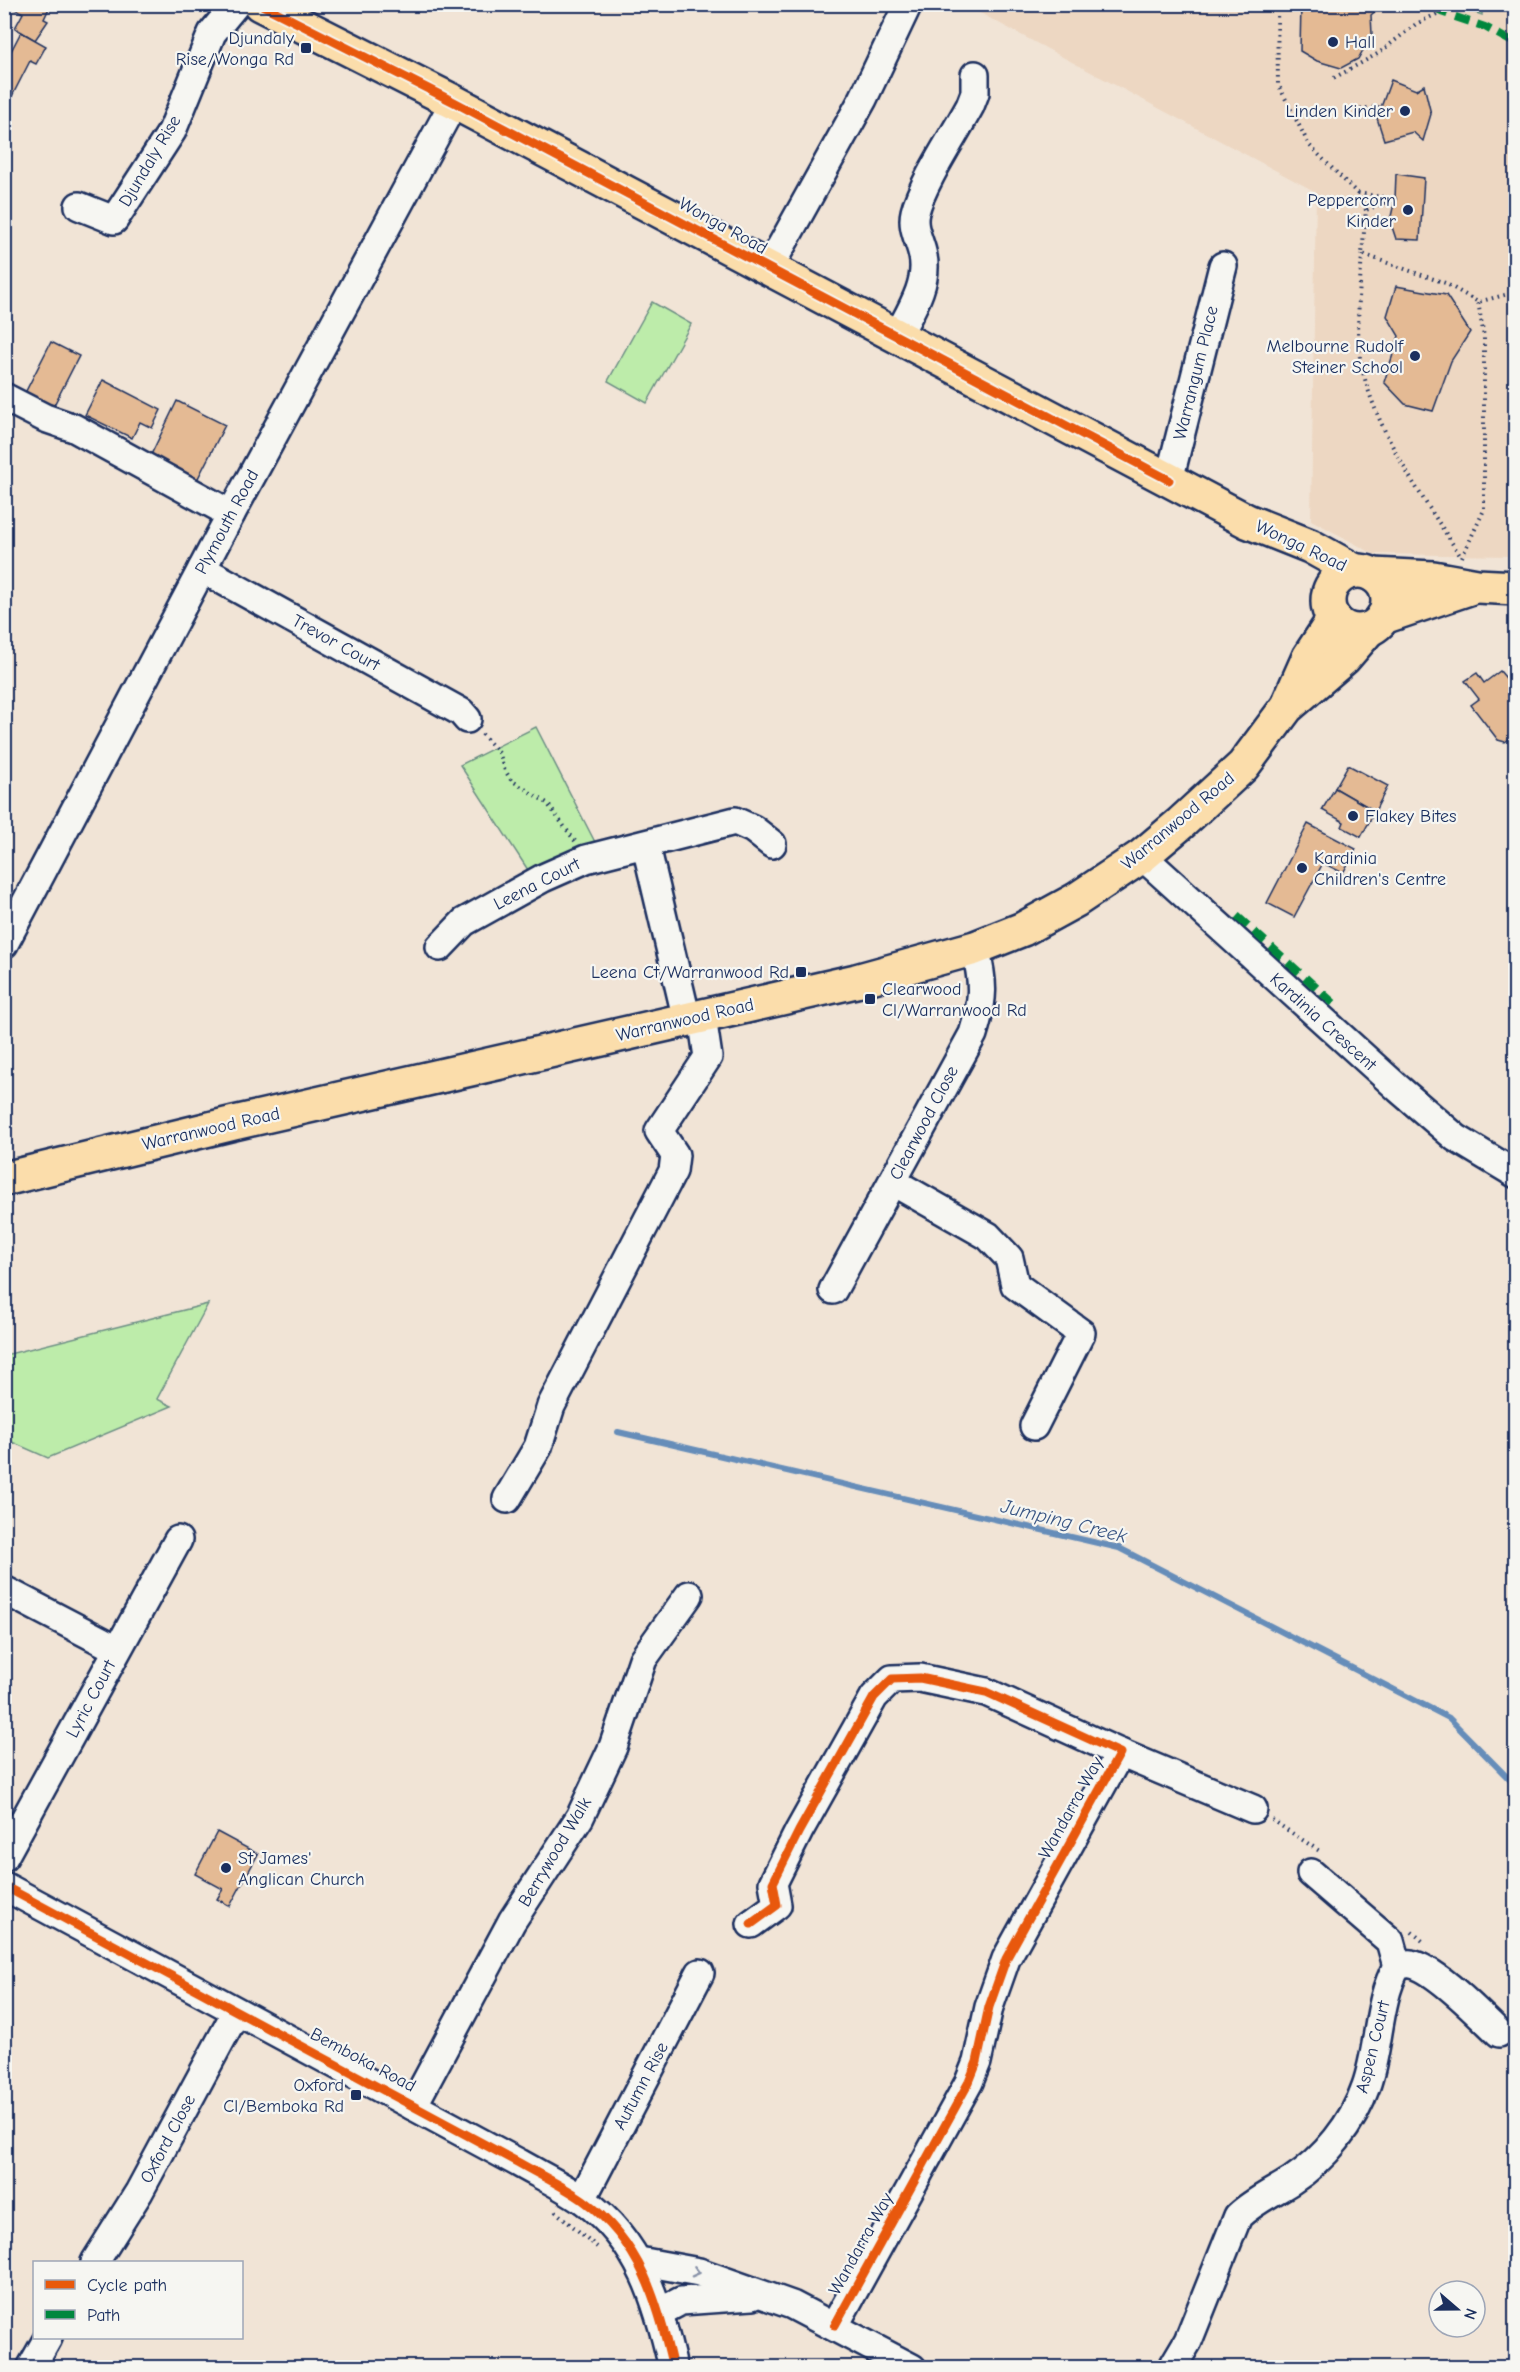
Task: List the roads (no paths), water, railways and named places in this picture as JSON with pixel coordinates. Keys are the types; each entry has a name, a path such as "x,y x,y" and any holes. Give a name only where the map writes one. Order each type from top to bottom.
{"main road":[{"name":"Wonga Road","path":"260,4 454,102 768,270 1247,521 1307,565 1348,589"},
{"path":"1348,589 1432,578 1515,588"},
{"path":"1348,589 1349,630 1376,623 1477,585"},
{"path":"1348,589 1386,590 1387,609 1376,623"},
{"name":"Warranwood Road","path":"1287,707 1309,657 1348,589"},
{"name":"Warranwood Road","path":"4,1179 234,1123 890,973 975,948 1023,929 1076,900 1142,856 1238,771 1287,707 1344,658 1376,623"}],"street":[{"name":"Djundaly Rise","path":"79,206 114,220 172,130 212,33 236,4"},
{"path":"768,270 862,99 908,4"},
{"path":"897,337 914,304 924,271 924,258 914,232 915,212 970,106 975,93 975,75"},
{"name":"Plymouth Road","path":"4,944 231,514 454,102"},
{"name":"Warrangum Place","path":"1169,480 1223,266"},
{"path":"4,397 45,418 74,428 104,443 231,514"},
{"name":"Trevor Court","path":"202,569 461,712 467,719"},
{"name":"Leena Court","path":"440,947 464,922 543,878 586,859 646,846 735,821 753,829 772,844"},
{"path":"507,1498 538,1447 551,1406 673,1171 675,1155 659,1131 708,1057 694,1018 646,846"},
{"name":"Kardinia Crescent","path":"1142,856 1398,1089 1456,1138 1515,1174"},
{"name":"Clearwood Close","path":"833,1290 973,1034 981,1006 983,979 975,948"},
{"path":"893,1182 988,1236 1009,1258 1015,1285 1081,1333 1034,1426"},
{"name":"Lyric Court","path":"4,1857 178,1540"},
{"path":"4,1590 117,1649"},
{"name":"Berrywood Walk","path":"413,2106 512,1921 580,1817 613,1747 643,1659 689,1595"},
{"name":"Wandarra Way","path":"751,1924 777,1905 773,1883 789,1851 874,1697 892,1679 920,1678 986,1692 1120,1753 1253,1809"},
{"name":"Wandarra Way","path":"835,2325 969,2082 977,2062 988,2007 1006,1959 1120,1753"},
{"path":"1318,1865 1390,1941 1397,1966 1409,1963 1424,1969 1459,1995 1499,2033"},
{"name":"Bemboka Road","path":"4,1886 582,2199 618,2232 639,2261 660,2312 673,2367"},
{"name":"Aspen Court","path":"1172,2367 1188,2341 1238,2216 1253,2202 1292,2181 1325,2155 1351,2118 1367,2085 1385,2001 1397,1966"},
{"name":"Autumn Rise","path":"582,2199 700,1973"},
{"name":"Oxford Close","path":"96,2261 139,2193 236,2012"},
{"path":"639,2261 699,2272 764,2295 835,2325 912,2367"},
{"path":"660,2312 681,2301 764,2295"},
{"path":"31,2367 47,2339"}],"waterway":[{"name":"Jumping Creek","path":"618,1432 1119,1548 1449,1718 1516,1786"}],"place":[{"name":"Hall","path":"1333,42"},
{"name":"Djundaly Rise/Wonga Rd","path":"306,48"},
{"name":"Linden Kinder","path":"1405,111"},
{"name":"Peppercorn Kinder","path":"1408,210"},
{"name":"Melbourne Rudolf Steiner School","path":"1415,356"},
{"name":"Flakey Bites","path":"1353,816"},
{"name":"Kardinia Children's Centre","path":"1302,868"},
{"name":"Leena Ct/Warranwood Rd","path":"801,972"},
{"name":"Clearwood Cl/Warranwood Rd","path":"870,999"},
{"name":"St James' Anglican Church","path":"226,1868"},
{"name":"Oxford Cl/Bemboka Rd","path":"356,2095"}]}
